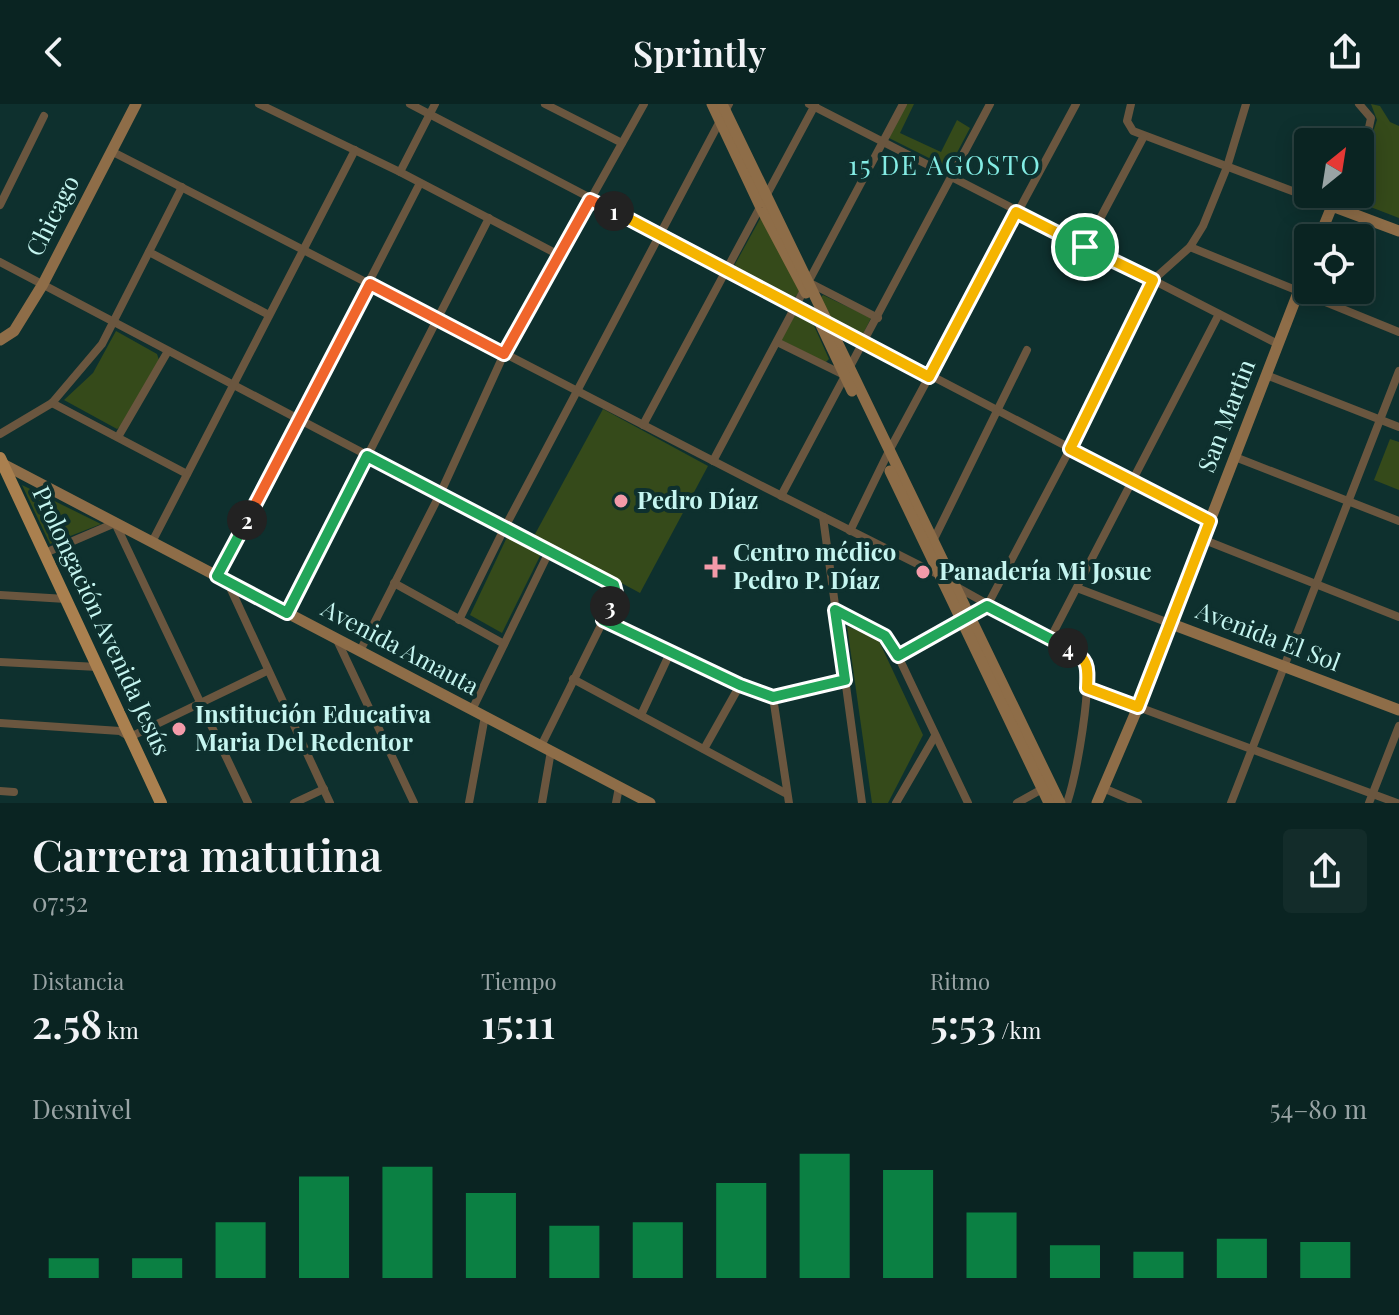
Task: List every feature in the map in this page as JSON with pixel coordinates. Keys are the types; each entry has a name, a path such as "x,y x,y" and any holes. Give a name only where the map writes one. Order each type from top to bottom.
{"main road":[{"name":"Prolongación Avenida Jesús","path":"1,461 161,803"}],"street":[{"name":"Chicago","path":"0,340 14,331 43,284 136,104"},
{"path":"259,104 400,172 559,255"},
{"path":"410,104 1210,521"},
{"path":"400,172 435,104"},
{"path":"545,104 622,143"},
{"path":"360,651 440,494 504,354 644,104"},
{"path":"712,104 724,110 767,195 818,318 848,371"},
{"path":"713,461 903,104"},
{"path":"781,496 990,104"},
{"path":"850,531 887,455 1076,104"},
{"path":"1131,104 1127,121 1133,131 1294,192"},
{"path":"898,656 987,606 1070,449 1153,280 1190,247 1203,226 1227,167 1246,104"},
{"path":"1359,104 1371,118 1369,128"},
{"path":"643,425 761,208 813,105 1278,344"},
{"path":"724,110 761,208 829,324 929,543 955,586 965,618"},
{"path":"459,620 724,110"},
{"path":"0,205 44,116"},
{"path":"1085,247 1144,136"},
{"path":"152,542 355,150"},
{"path":"111,151 781,496 939,574 987,606 1084,658 1087,688 1074,782 1067,803"},
{"path":"217,576 420,183"},
{"path":"0,434 52,403 102,344 182,187"},
{"path":"1338,208 1399,231"},
{"path":"287,613 489,218"},
{"path":"1190,247 1294,290"},
{"path":"149,252 269,315"},
{"path":"0,262 616,588 615,597 573,679 546,748 542,803"},
{"path":"806,286 878,318"},
{"name":"San Martin","path":"1097,803 1138,707 1294,302"},
{"path":"1328,304 1399,332"},
{"path":"1050,639 1219,314"},
{"path":"777,342 848,371"},
{"path":"1027,350 929,543 939,574 965,618 1046,787 1049,803"},
{"path":"118,437 168,351"},
{"path":"1231,803 1399,371"},
{"path":"1266,375 1399,427"},
{"path":"52,403 187,474"},
{"path":"1235,457 1399,521"},
{"name":"Avenida Amauta","path":"1,461 650,803"},
{"path":"823,517 862,803"},
{"path":"45,553 115,523 248,803"},
{"path":"1202,539 1399,617"},
{"path":"472,710 549,552"},
{"path":"228,582 330,803"},
{"path":"394,583 504,644"},
{"name":"Avenida El Sol","path":"1077,588 1399,710"},
{"path":"0,595 66,599"},
{"path":"835,610 885,636 898,656 968,803"},
{"path":"603,620 740,685 773,697 845,680"},
{"path":"337,639 414,803"},
{"path":"641,715 670,653"},
{"path":"0,662 98,667"},
{"path":"0,723 120,731 130,737 267,671"},
{"path":"573,679 785,793"},
{"path":"704,749 740,685"},
{"path":"1087,688 1252,748 1371,798 1397,803"},
{"path":"773,697 785,793 789,803"},
{"path":"469,803 485,716"},
{"path":"1371,798 1399,726"},
{"path":"896,803 935,736"},
{"path":"616,803 619,787"},
{"path":"1017,803 1046,787"},
{"path":"1046,787 1060,803"},
{"path":"1103,788 1138,803"},
{"path":"294,803 324,789"},
{"path":"0,791 14,792"}],"green space":[{"path":"903,104 914,104 900,133 941,152 957,120 970,128 950,166 887,137"},
{"path":"1371,104 1380,106 1390,122 1399,126 1399,218 1373,208 1374,129 1377,120"},
{"path":"761,217 800,291 794,298 733,268"},
{"path":"823,295 871,318 861,338 830,323 820,298"},
{"path":"796,312 811,319 829,359 825,363 781,340"},
{"path":"116,331 157,354 159,360 123,425 117,429 64,400 93,373"},
{"name":"Pedro Díaz","path":"603,409 708,466 640,593 534,536"},
{"path":"1390,439 1399,442 1399,490 1374,480"},
{"path":"22,485 101,524 50,544"},
{"path":"508,535 541,554 502,633 470,615"},
{"path":"847,626 878,639 923,735 888,803 872,803"}],"place":[{"name":"Pedro Díaz","path":"621,501"},
{"name":"Centro médico Pedro P. Díaz","path":"715,567"},
{"name":"Panadería Mi Josue","path":"923,572"},
{"name":"Institución Educativa Maria Del Redentor","path":"179,729"}],"district":[{"name":"15 DE AGOSTO","path":"945,166"}],"route":[{"path":"590,200 929,377 1016,212 1085,247 1153,280 1070,449 1210,521 1138,707 1087,688 1086,663 1080,654 987,606 898,656 885,636 835,610 845,680 773,697 740,685 603,620 615,597 614,585 367,456 287,613 217,576 370,284 504,354 590,200"}]}
